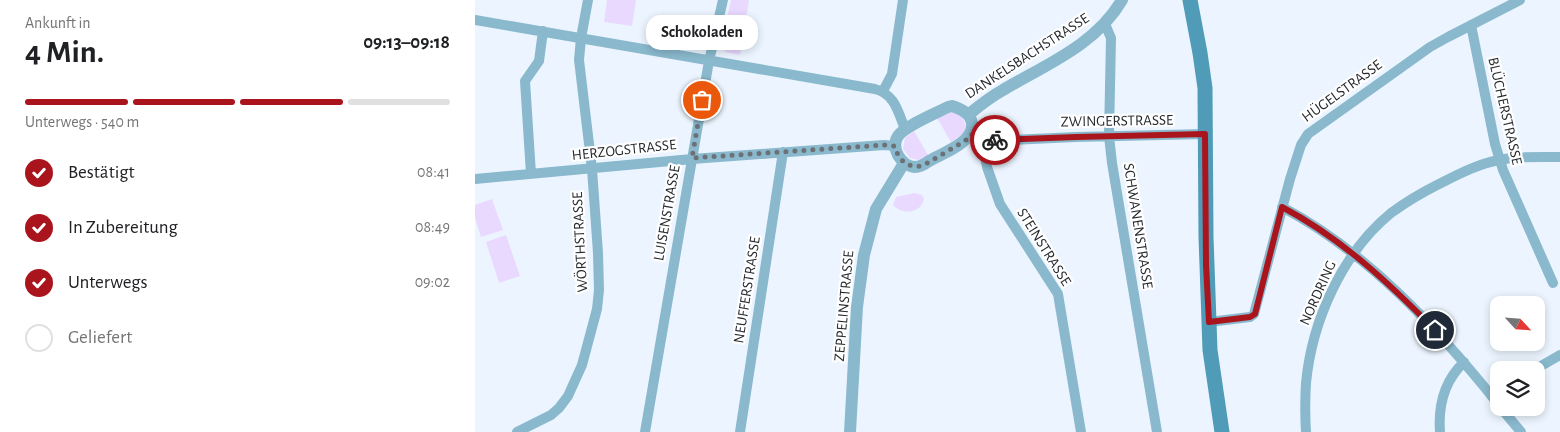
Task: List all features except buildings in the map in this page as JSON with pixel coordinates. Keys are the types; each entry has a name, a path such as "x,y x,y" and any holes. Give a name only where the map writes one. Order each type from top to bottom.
{"main road":[{"path":"1190,0 1204,74 1206,245 1211,368 1222,432"}],"street":[{"name":"WÖRTHSTRASSE","path":"517,432 543,420 559,408 574,384 590,339 597,309 599,290 591,169 579,60 588,0"},
{"name":"LUISENSTRASSE","path":"645,432 709,61 723,0"},
{"path":"883,91 891,74 903,0"},
{"name":"DANKELSBACHSTRASSE","path":"968,115 1001,91 1064,55 1105,24 1122,0"},
{"name":"HÜGELSTRASSE","path":"1209,322 1250,317 1255,314 1282,207 1301,145 1308,134 1430,48 1520,0"},
{"path":"475,20 883,91 891,97 905,130"},
{"name":"SCHWANENSTRASSE","path":"1105,24 1111,38 1109,136 1157,432"},
{"name":"BLÜCHERSTRASSE","path":"1471,25 1491,126 1500,160 1511,190 1553,283"},
{"path":"531,174 525,81 539,61 543,31"},
{"path":"948,107 960,109 968,115 972,124 971,134 965,141 922,166 910,166 899,158 895,146 898,136 905,130 948,107"},
{"name":"ZWINGERSTRASSE","path":"971,134 985,140 1205,134"},
{"name":"STEINSTRASSE","path":"985,140 984,152 987,166 1000,204 1058,294 1081,432"},
{"name":"HERZOGSTRASSE","path":"475,179 692,158 884,145 895,146"},
{"name":"NEUFFERSTRASSE","path":"740,432 783,152"},
{"name":"NORDRING","path":"1306,432 1306,383 1314,339 1329,297 1353,254 1377,226 1406,203 1459,174 1480,165 1500,160 1560,157"},
{"name":"ZEPPELINSTRASSE","path":"850,432 857,307 864,255 876,209 904,162"},
{"path":"1282,207 1308,222 1353,254 1401,295 1490,392"},
{"path":"1545,364 1560,355"},
{"path":"1440,432 1439,415 1441,402 1450,379 1464,362"},
{"path":"1509,416 1521,432"}],"shaded area":[{"path":"607,0 636,0 632,26 604,22"},
{"path":"731,0 749,0 740,55 725,52 722,39"},
{"path":"951,112 962,117 966,126 963,134 951,142 937,118"},
{"path":"914,131 928,155 919,160 910,158 903,149 905,138"},
{"path":"914,193 922,195 924,199 919,208 906,211 893,205 896,197"},
{"path":"492,199 503,230 481,237 475,218 475,205"},
{"path":"506,235 520,276 499,283 486,242"}],"way so far":[{"path":"702,100 692,158 884,145 895,146 899,158 910,166 916,167 922,166 965,141 971,134 987,141 995,140"}],"place":[{"name":"Schokoladen","path":"702,100"}],"route":[{"path":"995,140 1205,134 1206,265 1209,322 1250,317 1255,314 1282,207 1308,222 1366,264 1401,295 1435,330"}]}
